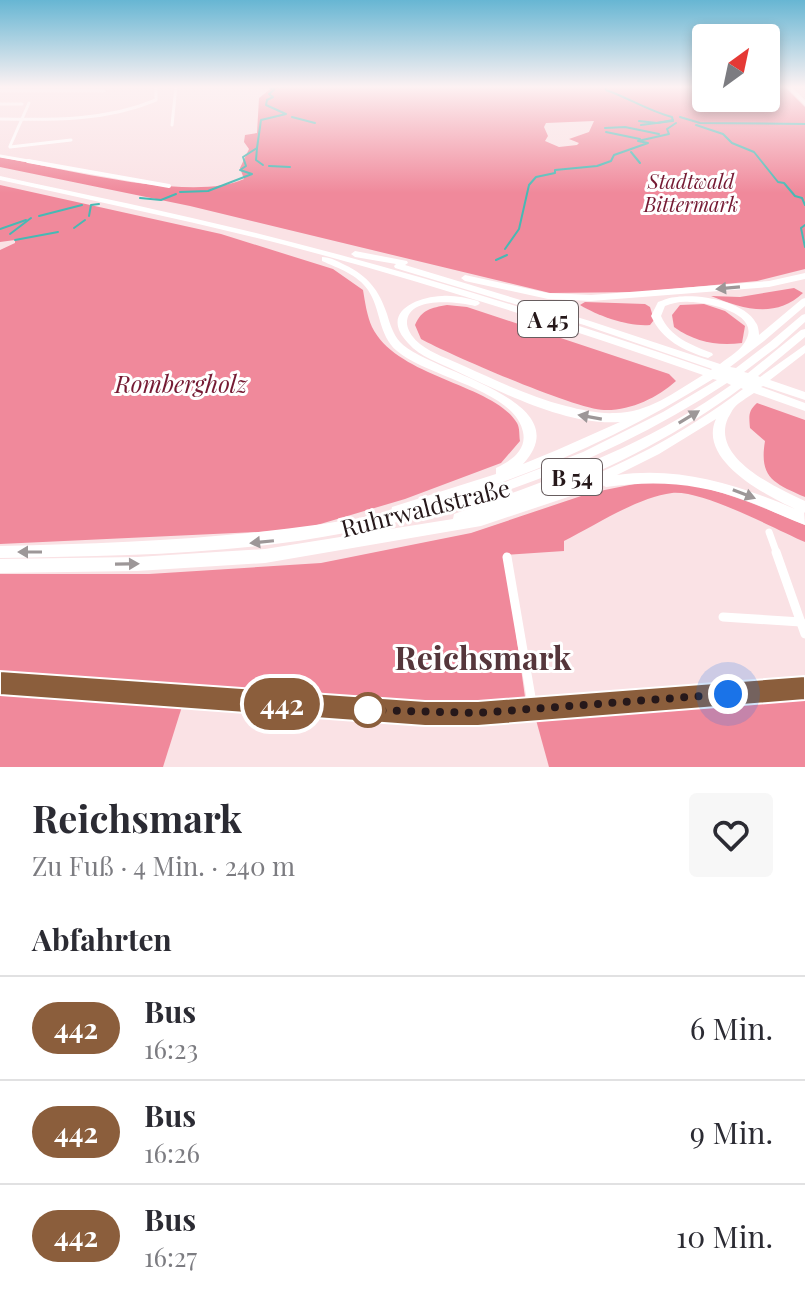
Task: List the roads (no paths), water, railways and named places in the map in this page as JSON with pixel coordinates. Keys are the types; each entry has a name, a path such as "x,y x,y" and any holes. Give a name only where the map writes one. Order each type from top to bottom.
{"highway":[{"name":"A 45","path":"0,175 288,243 526,312 805,407"},
{"name":"A 45","path":"46,185 288,243 355,254 587,323 805,396"},
{"path":"288,243 345,268 367,283 376,298 385,329 404,351 502,399 527,422 529,445 520,459 462,490"},
{"path":"355,254 548,296 591,298 769,284 805,276"},
{"path":"317,257 480,304 805,415"},
{"path":"456,276 805,389"},
{"path":"709,356 683,344 662,329 656,316 661,304 675,298 694,297 719,302 739,312 749,321 754,335 752,343 738,356"},
{"path":"480,304 451,299 428,300 407,311 401,324 402,331 412,344 431,355 579,415 619,418 665,403"},
{"path":"339,529 568,452 692,386 769,334 805,301"},
{"name":"Ruhrwaldstraße","path":"0,552 225,546 339,529 446,507 535,479 627,437 707,392 752,361 805,317"},
{"name":"B 54","path":"410,531 486,510 590,469 650,440 722,397 805,332"},
{"path":"410,531 481,520 581,487 655,451 736,402 803,352"},
{"path":"736,402 718,423 718,440 724,450 753,478 805,507"},
{"path":"581,487 640,476 688,478 741,493 805,519"},
{"name":"Ruhrwaldstraße","path":"0,566 137,564 240,558 305,551 410,531"}],"main road":[{"path":"0,683 425,714 805,688"}],"street":[{"path":"21,122 3,156 169,186"},
{"path":"10,147 71,140"},
{"path":"769,532 805,634"},
{"path":"507,557 533,709"},
{"path":"723,617 801,622"}],"waterway":[{"path":"257,148 261,122"},
{"path":"310,122 315,123"},
{"path":"646,122 657,123"},
{"path":"658,123 663,122"},
{"path":"658,123 666,122"},
{"path":"696,122 805,124"},
{"path":"641,125 657,123"},
{"path":"505,249 519,229 529,185 536,177 555,173 555,170 597,166 611,161 614,155 648,143 638,141 669,134 667,129 676,123"},
{"path":"696,125 723,134 732,143 754,152 778,182 784,183 795,196 802,198 805,205"},
{"path":"605,128 625,127 659,134"},
{"path":"606,132 640,139"},
{"path":"180,192 208,191 252,174 240,170 246,166 243,157 257,148"},
{"path":"257,148 256,160 263,165"},
{"path":"631,152 640,163"},
{"path":"269,166 290,167"},
{"path":"140,198 161,200 176,194"},
{"path":"89,216 91,205 99,204"},
{"path":"39,216 82,205"},
{"path":"10,234 31,218"},
{"path":"0,229 26,220"},
{"path":"74,228 85,220"},
{"path":"805,225 801,228 805,247"},
{"path":"15,240 58,232"},
{"path":"496,260 507,255"}],"district":[{"name":"Reichsmark","path":"483,656"}],"park label":[{"name":"Stadtwald Bittermark","path":"691,192"},
{"name":"Rombergholz","path":"181,383"}]}
